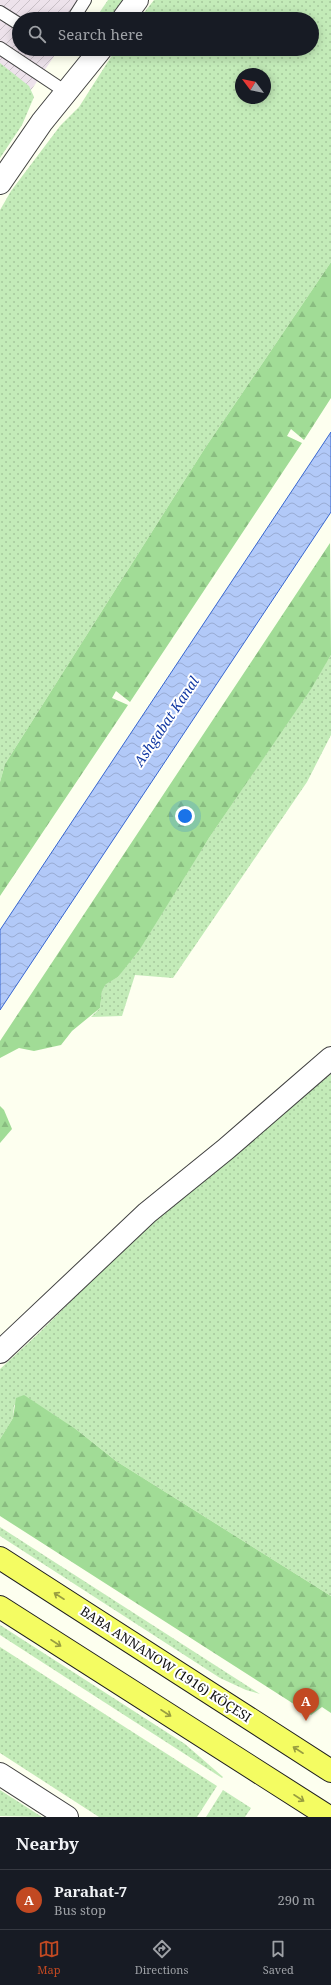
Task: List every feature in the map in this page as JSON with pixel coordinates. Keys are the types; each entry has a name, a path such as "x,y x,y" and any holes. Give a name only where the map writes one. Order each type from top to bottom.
{"main road":[{"name":"BABA ANNANOW (1916) KÖÇESI","path":"0,1558 331,1771"},
{"path":"0,1607 330,1817"}],"street":[{"path":"129,12 138,0"},
{"path":"0,183 42,122 94,56"},
{"path":"0,1352 147,1213 226,1149 331,1058"},
{"path":"0,1774 67,1817"}],"lane":[{"path":"77,12 85,0"},
{"path":"0,12 12,20"},
{"path":"0,48 66,92"}],"shaded area":[{"path":"0,0 91,0 83,12 12,12 12,56 54,56 0,136"}],"green space":[{"path":"108,0 123,0 114,12 100,12"},
{"path":"154,0 331,0 331,262 205,448 5,764 0,782 0,210 11,191 60,126 79,107 112,56 319,56 319,12 145,12"},
{"path":"0,63 29,86 34,97 22,125 0,158"},
{"path":"331,262 331,398 304,440 291,429 287,436 302,443 130,702 116,691 112,698 128,705 0,896 0,782 5,764 205,448"},
{"path":"330,543 331,655 311,689 209,838 140,949 118,977 106,984 102,991 100,1008 72,1031 61,1045 34,1051 19,1048 0,1058 0,1041"},
{"path":"331,655 331,735 307,782 173,978 135,975 122,1016 91,1017 100,1008 102,991 106,983 118,977 209,838 310,689"},
{"path":"331,1074 331,1596 116,1461 77,1430 14,1405 13,1418 0,1439 0,1369 38,1334 154,1218"},
{"path":"0,1106 4,1110 12,1129 0,1143"},
{"path":"24,1395 77,1430 116,1461 331,1596 331,1713 322,1707 311,1715 0,1516 0,1439 13,1418 16,1398"},
{"path":"0,1527 260,1694 246,1690 220,1678 0,1536"},
{"path":"0,1625 185,1744 223,1777 222,1778 0,1635"},
{"path":"0,1647 217,1786 197,1817 99,1817 0,1753"},
{"path":"0,1790 42,1817 0,1816"},
{"path":"223,1790 251,1808 245,1817 206,1817"}],"water":[{"name":"Ashgabat Kanal","path":"331,432 331,512 0,1010 0,930"}],"place":[{"name":"Parahat-7","path":"306,1721"}]}
